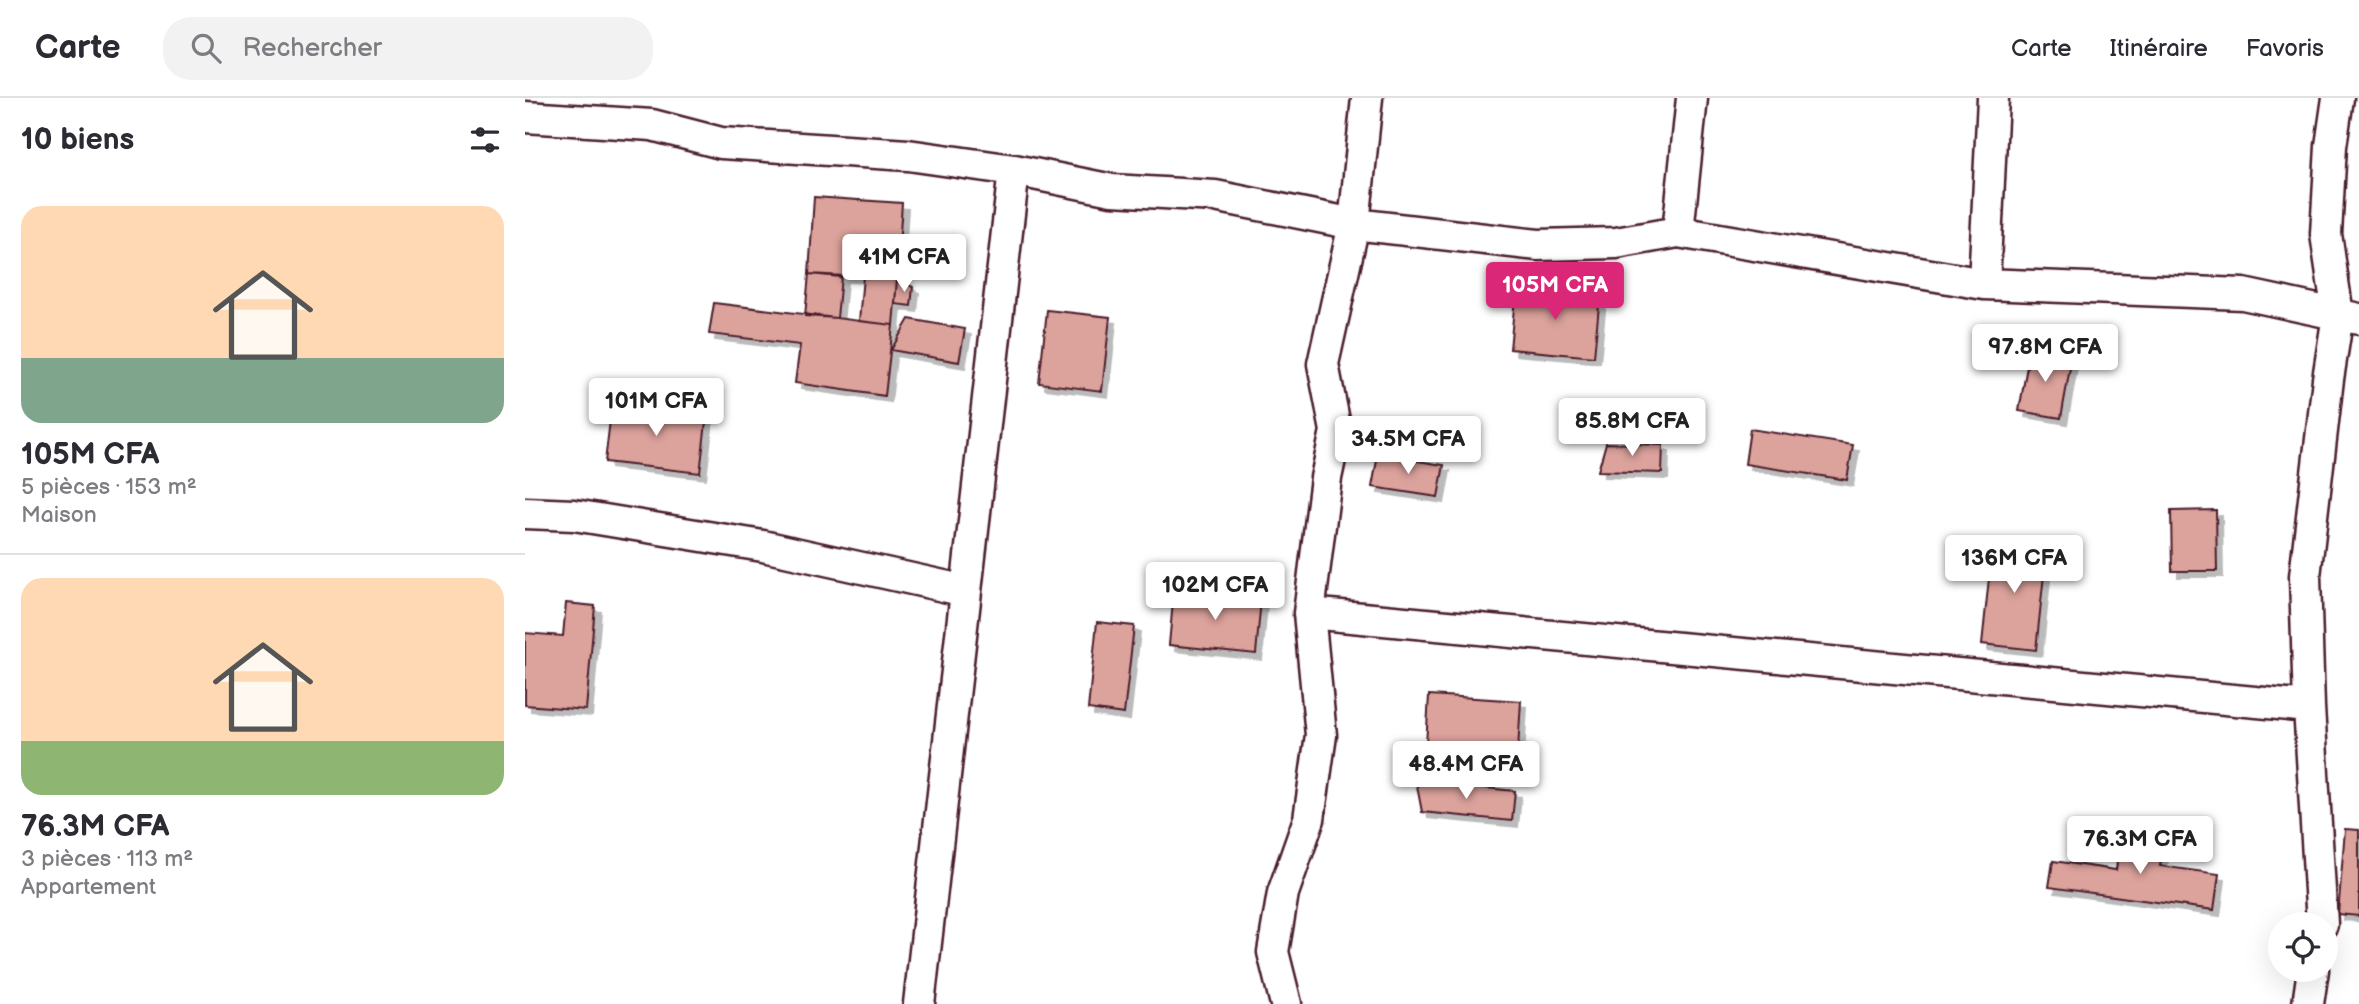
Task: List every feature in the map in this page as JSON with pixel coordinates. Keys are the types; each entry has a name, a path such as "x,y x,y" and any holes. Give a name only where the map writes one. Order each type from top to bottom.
{"street":[{"path":"1286,1004 1273,953 1283,893 1309,819 1321,735 1309,613 1326,478 1336,430 1323,364 1353,224 1367,98"},
{"path":"1678,232 1692,98"},
{"path":"1984,284 1993,98"},
{"path":"2321,912 2309,707 2305,576 2327,379 2349,317 2326,234 2331,146 2338,98"},
{"path":"525,117 575,109 721,143 908,155 1014,170 1112,190 1215,195 1353,224 1538,244 1616,243 1678,232 1984,284 2243,295 2349,317"},
{"path":"919,1004 1014,170"},
{"path":"525,513 574,515 763,546 966,591"},
{"path":"1309,613 2309,707"},
{"path":"2308,1004 2311,982"}],"building":[{"path":"814,197 902,203 897,279 809,274"},
{"path":"809,274 841,277 837,318 805,316"},
{"path":"863,276 897,279 893,325 859,321"},
{"path":"897,279 913,287 911,306 895,304"},
{"path":"1516,287 1600,295 1594,357 1510,349"},
{"path":"714,303 893,325 885,396 795,383 800,345 709,334"},
{"path":"1047,310 1110,317 1102,391 1039,383"},
{"path":"909,319 965,329 959,362 891,350"},
{"path":"2030,349 2072,357 2061,418 2019,411"},
{"path":"612,403 707,414 700,473 605,462"},
{"path":"1750,429 1853,445 1847,480 1745,464"},
{"path":"1606,443 1663,445 1662,473 1598,471"},
{"path":"1378,455 1444,465 1438,497 1372,487"},
{"path":"2216,510 2217,571 2172,571 2171,511"},
{"path":"1993,540 2047,546 2036,650 1982,644"},
{"path":"1174,590 1261,599 1256,654 1169,645"},
{"path":"566,603 595,606 586,710 525,705 525,633 563,636"},
{"path":"1097,622 1134,626 1124,714 1088,709"},
{"path":"1429,695 1521,701 1517,767 1425,761"},
{"path":"1416,781 1515,791 1512,821 1422,812"},
{"path":"2345,829 2359,830 2359,916 2338,914"},
{"path":"2121,831 2165,838 2160,866 2219,874 2214,910 2049,887 2053,861 2116,870"}]}
